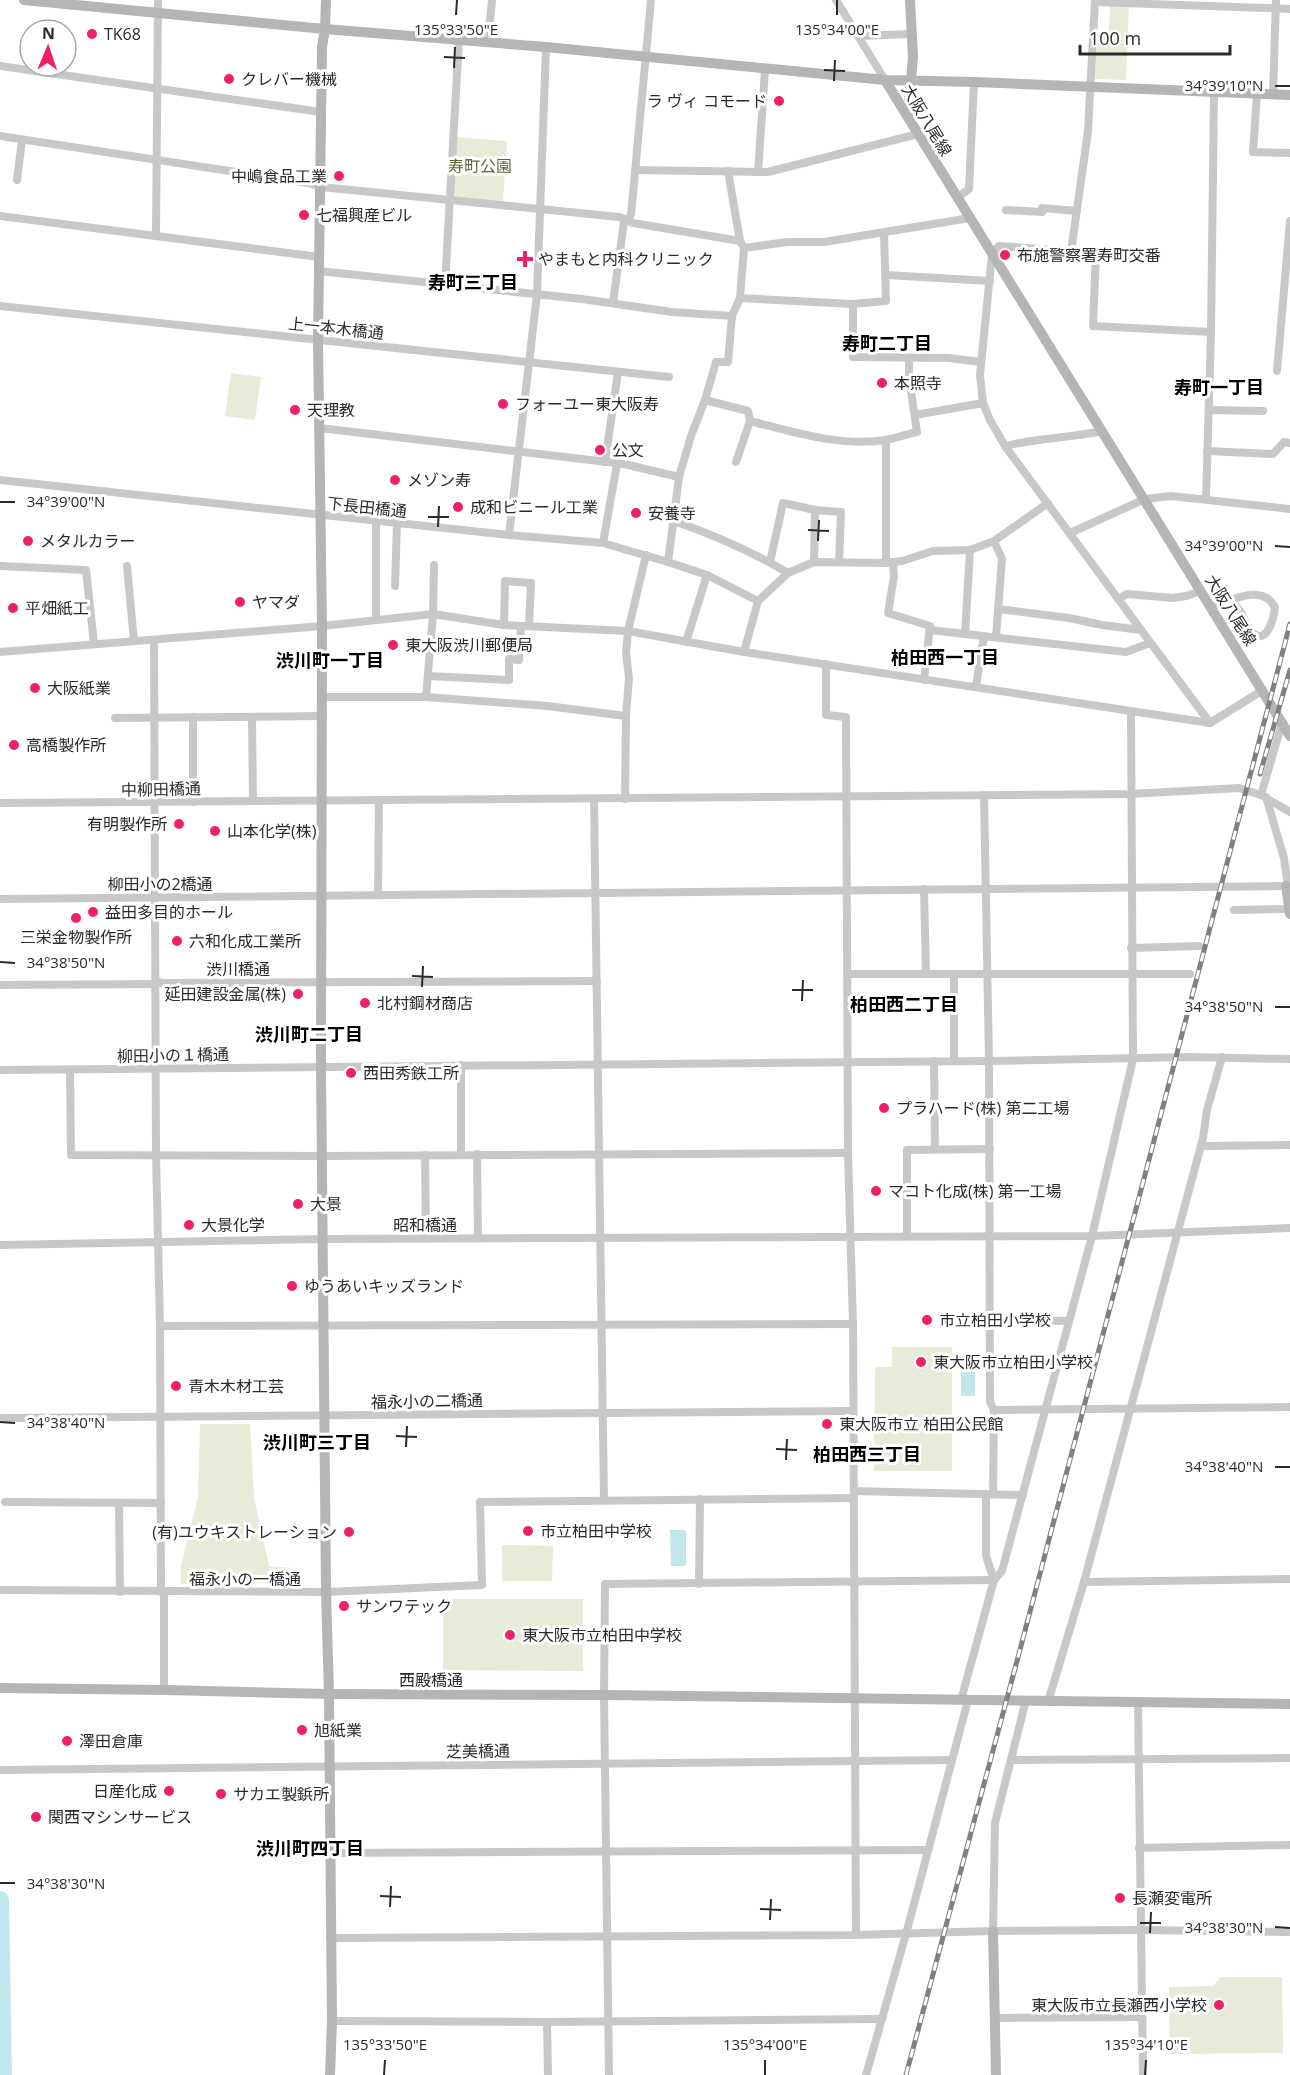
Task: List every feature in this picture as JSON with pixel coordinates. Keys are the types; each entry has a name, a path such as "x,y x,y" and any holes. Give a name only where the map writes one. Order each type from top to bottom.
{"street":[{"name":"大阪八尾線","path":"24,0 885,80 1146,499 1290,736"},
{"path":"156,235 158,0"},
{"path":"326,0 322,47 318,340 322,626 320,896 322,1239 332,2021 330,2075"},
{"path":"325,28 333,9 333,0"},
{"path":"488,42 492,0"},
{"path":"613,303 624,222 631,215 651,0"},
{"path":"836,0 885,80 1290,95"},
{"path":"910,0 913,57 910,120"},
{"path":"1071,252 1088,131 1095,1 1276,4 1290,9"},
{"path":"1272,94 1276,4"},
{"path":"858,36 912,34"},
{"path":"445,285 459,39"},
{"path":"509,536 537,294 546,47"},
{"path":"0,66 321,112"},
{"path":"758,172 765,70"},
{"path":"957,198 969,189 974,82"},
{"path":"1206,499 1214,92"},
{"path":"1257,94 1253,152 1290,153 1290,142"},
{"path":"635,170 768,172 918,134"},
{"path":"0,136 308,183 321,187 627,219 633,223 742,245 824,242 970,218"},
{"path":"17,180 21,140"},
{"path":"668,562 679,477 716,362 728,362 732,316 740,298 742,245 728,171"},
{"path":"1006,210 1042,212 1042,208 1077,211"},
{"path":"0,216 319,256"},
{"path":"1277,371 1286,319 1290,221"},
{"path":"740,298 853,304 886,301 884,232"},
{"path":"1210,723 1005,446 990,420 983,403 980,375 992,254 999,246 1096,253 1093,326 1211,332"},
{"path":"319,272 537,294 672,312 732,316"},
{"path":"886,275 990,281"},
{"path":"853,304 853,357 948,358 981,362"},
{"name":"上一本木橋通","path":"0,306 669,377"},
{"path":"1279,353 1290,355"},
{"path":"750,421 844,441 886,440 918,432 909,378 909,358"},
{"path":"606,462 618,372"},
{"path":"705,400 748,411 750,421 736,462"},
{"path":"915,415 983,403"},
{"path":"1209,410 1263,411"},
{"path":"320,428 606,462 679,477"},
{"path":"1005,446 1102,431"},
{"path":"886,440 889,563 894,576 888,613 930,626 924,680"},
{"path":"1207,451 1273,454 1284,442 1290,443"},
{"path":"603,543 617,464"},
{"name":"下長田橋通","path":"0,480 509,536 603,543 707,575 758,601"},
{"path":"1070,533 1146,499 1171,496 1290,509"},
{"path":"770,562 783,503 815,510 841,512 839,562"},
{"path":"744,652 758,601 788,573 814,562 889,563 933,551 970,550 994,541 1048,503"},
{"path":"814,562 815,510"},
{"path":"376,521 376,620"},
{"path":"674,521 724,539 788,573"},
{"path":"395,586 397,524"},
{"path":"994,541 1002,558 996,637"},
{"path":"964,634 970,550"},
{"path":"625,799 629,678 626,653 628,631 646,555"},
{"path":"426,697 433,614 434,565"},
{"path":"0,566 86,570 94,644"},
{"path":"127,566 134,641"},
{"path":"686,642 707,575"},
{"path":"428,676 509,680 509,659 519,660 531,583 505,581 504,625"},
{"path":"1118,599 1126,594 1173,598 1202,591"},
{"path":"1211,606 1248,594 1257,594 1267,598 1275,607 1270,630 1265,635 1259,636 1253,633 1241,610 1230,601"},
{"path":"998,609 1141,630"},
{"path":"0,652 322,626 433,614 504,625 628,631 744,652 1210,723 1263,690"},
{"path":"930,630 1126,652 1150,643"},
{"path":"976,686 984,636"},
{"path":"154,640 157,1243 160,1326 160,1503 164,1687 166,1690"},
{"path":"826,664 826,715 846,717 848,1153 853,1324 856,1935"},
{"path":"322,697 426,697 547,706 626,716"},
{"path":"866,2075 928,1850 994,1581 1002,1572 1092,1236 1132,1059 1131,712"},
{"path":"115,718 322,716"},
{"path":"193,717 193,802"},
{"path":"252,717 253,801"},
{"path":"1282,723 1264,796 1284,858 1290,914"},
{"name":"中柳田橋通","path":"0,803 1130,794 1239,788 1264,796 1290,812"},
{"path":"984,795 990,1149 990,1402 994,1410 986,1556 994,1581"},
{"path":"594,800 604,1500 853,1494 1023,1496"},
{"path":"378,895 379,801"},
{"name":"柳田小の2橋通","path":"0,899 1288,886"},
{"path":"924,889 926,974"},
{"path":"1234,910 1289,909"},
{"path":"1131,948 1199,946"},
{"path":"847,974 1190,974"},
{"path":"954,975 954,1061"},
{"name":"渋川橋通","path":"0,985 156,982 597,981"},
{"path":"1048,1702 1084,1582 1201,1146 1207,1110 1222,1058"},
{"name":"柳田小の１橋通","path":"0,1070 1290,1059"},
{"path":"934,1061 935,1149"},
{"path":"461,1065 461,1155"},
{"path":"70,1070 70,1155 848,1153"},
{"path":"1201,1146 1290,1145"},
{"path":"907,1236 907,1150 990,1149"},
{"path":"477,1154 478,1238"},
{"path":"425,1155 426,1238"},
{"name":"昭和橋通","path":"0,1245 426,1238 1092,1236 1290,1228"},
{"path":"990,1320 1069,1321"},
{"path":"160,1326 853,1324"},
{"path":"994,1410 1290,1407"},
{"name":"福永小の二橋通","path":"1,1418 853,1410"},
{"path":"699,1584 700,1499"},
{"name":"福永小の一橋通","path":"1,1590 326,1592 482,1585 480,1502 604,1500"},
{"path":"5,1502 160,1503"},
{"path":"119,1504 120,1592"},
{"path":"1084,1582 1290,1579"},
{"path":"609,2075 604,1762 605,1584 994,1581"},
{"name":"西殿橋通","path":"3,1688 329,1694 604,1695 1290,1704"},
{"path":"996,2075 993,1931 995,1823 1026,1700"},
{"path":"1138,1702 1143,2075"},
{"path":"1011,1760 1290,1758"},
{"name":"芝美橋通","path":"3,1769 951,1760"},
{"path":"1139,1848 1290,1845"},
{"path":"329,1853 928,1850"},
{"path":"330,1938 856,1935 1140,1930 1290,1932"},
{"path":"995,2018 1142,2017"},
{"path":"332,2021 609,2022 882,2019"},
{"path":"547,2022 548,2075"}],"green space":[{"path":"1110,5 1129,7 1126,80 1095,79 1097,34 1109,35"},
{"name":"寿町公園","path":"457,137 507,141 503,202 457,199 453,192"},
{"path":"231,373 261,377 255,420 225,416"},
{"path":"892,1347 952,1347 952,1471 874,1471 875,1367 892,1367"},
{"path":"200,1424 250,1424 254,1498 269,1566 291,1568 292,1583 181,1584 181,1566 198,1497"},
{"path":"502,1545 553,1546 552,1581 502,1581"},
{"path":"443,1599 583,1599 583,1671 443,1670"},
{"path":"1220,1977 1282,1977 1283,2053 1170,2054 1169,1987 1214,1986"}],"water":[{"path":"961,1359 975,1359 975,1396 961,1396"},
{"path":"670,1530 686,1530 686,1566 671,1566"}],"waterway":[{"path":"0,1900 3,2075"}],"railway":[{"path":"906,2075 1290,624"},
{"path":"1260,774 1290,670"}],"place":[{"name":"TK68","path":"92,34"},
{"name":"クレバー機械","path":"229,79"},
{"name":"ラ ヴィ コモード","path":"779,101"},
{"name":"中嶋食品工業","path":"339,176"},
{"name":"七福興産ビル","path":"304,215"},
{"name":"布施警察署寿町交番","path":"1005,255"},
{"name":"やまもと内科クリニック","path":"525,259"},
{"name":"本照寺","path":"882,383"},
{"name":"フォーユー東大阪寿","path":"503,404"},
{"name":"天理教","path":"295,410"},
{"name":"公文","path":"600,450"},
{"name":"メゾン寿","path":"395,480"},
{"name":"成和ビニール工業","path":"458,507"},
{"name":"安養寺","path":"636,513"},
{"name":"メタルカラー","path":"28,541"},
{"name":"ヤマダ","path":"240,602"},
{"name":"平畑紙工","path":"13,608"},
{"name":"東大阪渋川郵便局","path":"393,645"},
{"name":"大阪紙業","path":"35,688"},
{"name":"高橋製作所","path":"14,745"},
{"name":"有明製作所","path":"179,824"},
{"name":"山本化学(株)","path":"215,831"},
{"name":"益田多目的ホール","path":"93,912"},
{"name":"三栄金物製作所","path":"76,918"},
{"name":"六和化成工業所","path":"177,941"},
{"name":"延田建設金属(株)","path":"298,994"},
{"name":"北村鋼材商店","path":"365,1003"},
{"name":"西田秀鉄工所","path":"351,1073"},
{"name":"プラハード(株) 第二工場","path":"884,1108"},
{"name":"マコト化成(株) 第一工場","path":"876,1191"},
{"name":"大景","path":"298,1204"},
{"name":"大景化学","path":"189,1225"},
{"name":"ゆうあいキッズランド","path":"292,1286"},
{"name":"市立柏田小学校","path":"927,1320"},
{"name":"東大阪市立柏田小学校","path":"921,1362"},
{"name":"青木木材工芸","path":"176,1386"},
{"name":"東大阪市立 柏田公民館","path":"827,1424"},
{"name":"市立柏田中学校","path":"528,1531"},
{"name":"(有)ユウキストレーション","path":"349,1532"},
{"name":"サンワテック","path":"344,1606"},
{"name":"東大阪市立柏田中学校","path":"510,1635"},
{"name":"旭紙業","path":"302,1730"},
{"name":"澤田倉庫","path":"67,1741"},
{"name":"日産化成","path":"169,1791"},
{"name":"サカエ製鋲所","path":"221,1794"},
{"name":"関西マシンサービス","path":"36,1817"},
{"name":"長瀬変電所","path":"1120,1898"},
{"name":"東大阪市立長瀬西小学校","path":"1219,2005"}],"district":[{"name":"寿町三丁目","path":"473,283"},
{"name":"寿町二丁目","path":"887,344"},
{"name":"寿町一丁目","path":"1219,388"},
{"name":"柏田西一丁目","path":"945,658"},
{"name":"渋川町一丁目","path":"330,661"},
{"name":"柏田西二丁目","path":"904,1005"},
{"name":"渋川町二丁目","path":"309,1035"},
{"name":"渋川町三丁目","path":"317,1443"},
{"name":"柏田西三丁目","path":"867,1455"},
{"name":"渋川町四丁目","path":"310,1849"}]}
